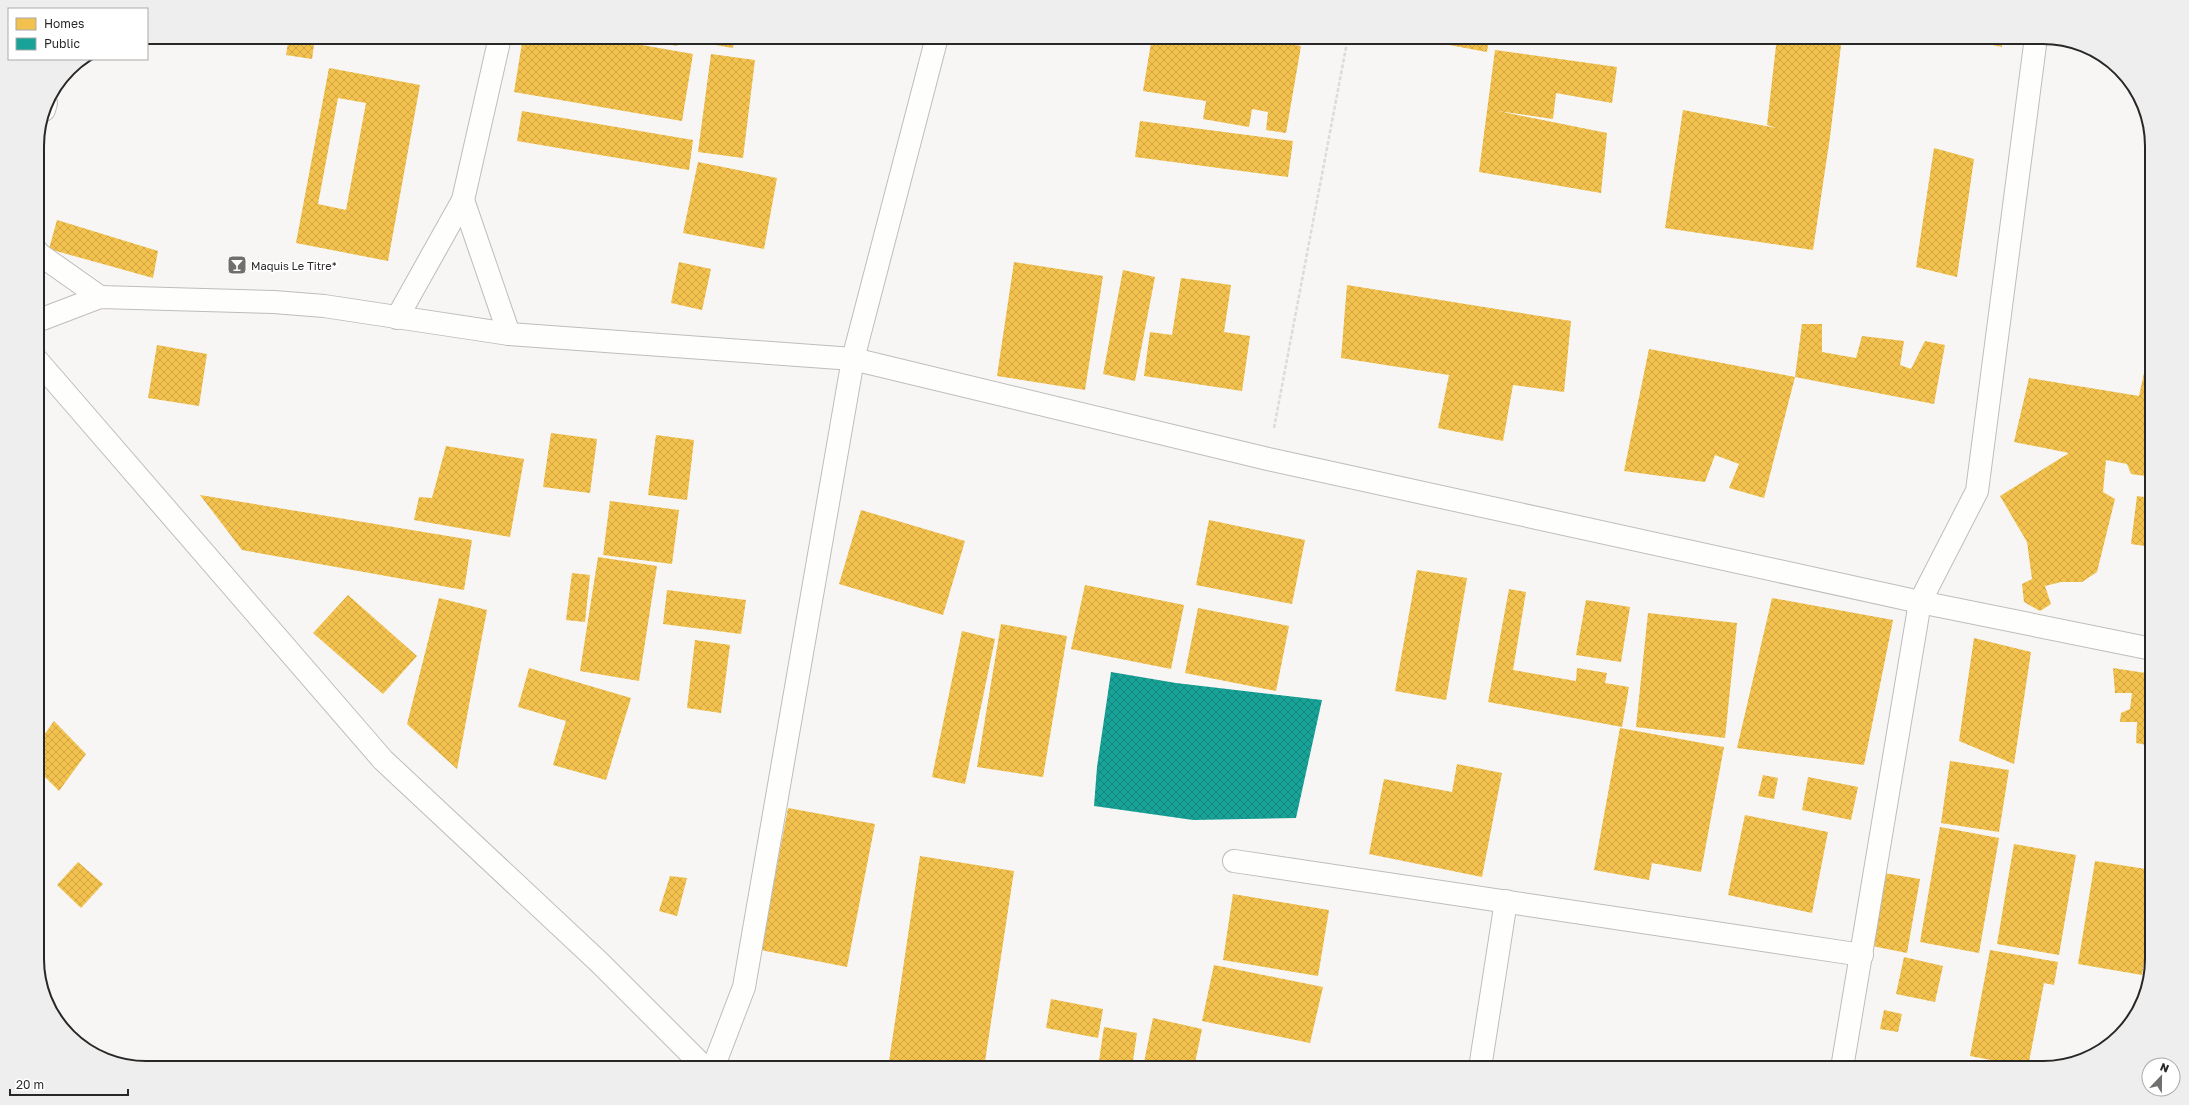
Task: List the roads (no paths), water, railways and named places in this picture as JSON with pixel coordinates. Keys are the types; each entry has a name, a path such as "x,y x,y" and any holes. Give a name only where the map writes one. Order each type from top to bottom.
{"street":[{"path":"397,318 463,200 498,44"},
{"path":"716,1061 744,987 853,359 936,44"},
{"path":"1843,1061 1920,602 1977,491 2035,44"},
{"path":"463,200 509,334"},
{"path":"44,258 100,297"},
{"path":"44,318 100,297 324,306 509,334 853,359 1268,459 1920,602 2145,648"},
{"path":"44,368 383,760 600,963 698,1061"},
{"path":"1234,861 1862,955"},
{"path":"1481,1061 1506,901"}],"place":[{"name":"Maquis Le Titre*","path":"237,265"}]}
